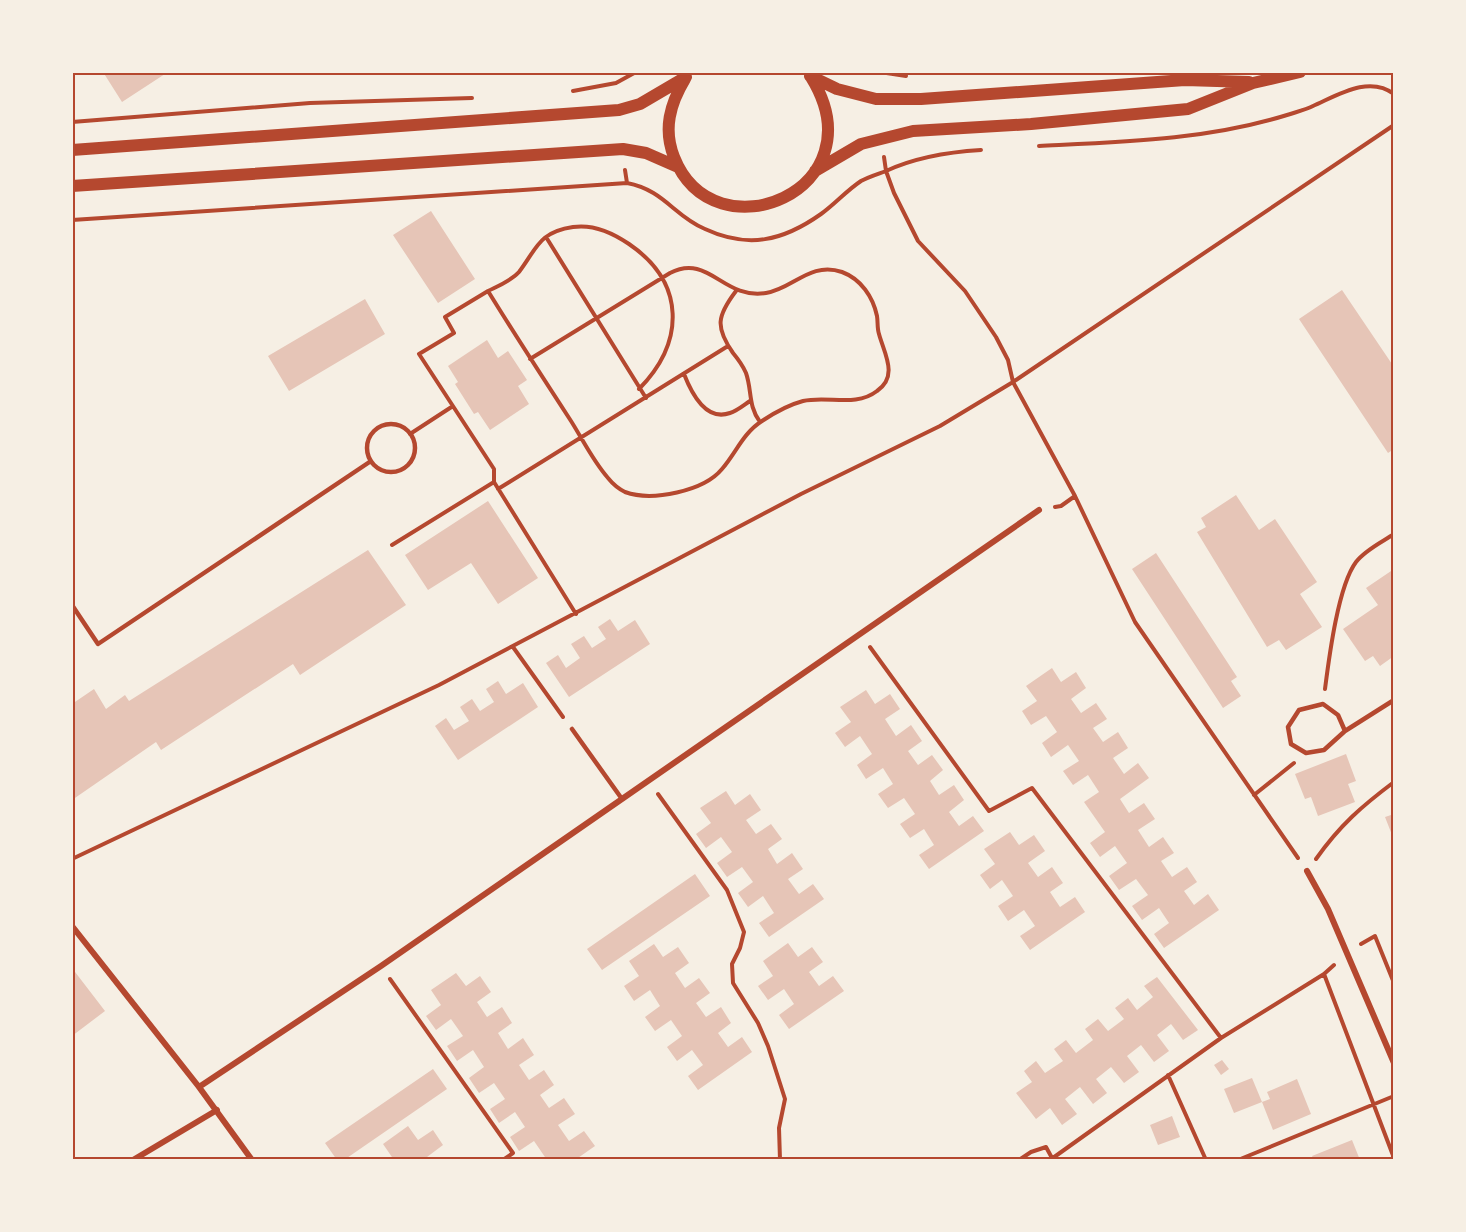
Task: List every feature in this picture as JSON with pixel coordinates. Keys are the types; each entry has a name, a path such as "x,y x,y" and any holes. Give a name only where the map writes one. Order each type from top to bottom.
{"main road":[{"path":"815,171 861,144 913,131 1031,124 1188,109 1253,83 1300,72"},
{"path":"808,74 837,89 876,99 921,99 1185,80 1253,83"},
{"path":"688,75 674,98 668,121 670,145 678,167 695,188 703,193 719,202 746,208 773,204 797,191 815,171 824,153 828,133 827,113 821,93 808,74"},
{"path":"72,150 619,110 640,104 688,75"},
{"path":"72,186 623,149 646,153 678,167"}],"street":[{"path":"199,1087 381,966 1039,510"},
{"path":"1307,871 1348,952 1394,1063"},
{"path":"72,926 217,1110 252,1160"},
{"path":"133,1160 217,1110"}],"lane":[{"path":"390,423 404,428 410,434 414,443 414,452 404,468 386,471 378,468 371,461 367,448 374,430 390,423"},
{"path":"72,605 98,644 371,461"},
{"path":"1345,731 1338,715 1323,704 1299,710 1288,727 1291,744 1306,753 1324,750 1345,731 1394,700"},
{"path":"572,729 622,799"}],"path":[{"path":"562,92 616,82 636,72"},
{"path":"616,82 619,110"},
{"path":"1035,146 1201,135 1252,126 1310,108 1353,88 1374,86 1394,94"},
{"path":"72,122 310,103 483,98"},
{"path":"72,859 428,690 801,494 940,426 1013,382 1394,125"},
{"path":"881,139 886,171 894,193 918,241 965,291 1008,360 1013,382 1075,496 1135,622 1307,871 1330,839 1350,817 1394,782"},
{"path":"623,149 627,183"},
{"path":"72,220 627,183 643,186 657,194 702,229 733,238 765,241 794,230 821,214 862,180 904,162 946,153 990,149"},
{"path":"576,614 494,482 494,470 419,354 454,333 445,317 511,279 546,237 559,230 576,226 594,228 615,234 633,247 662,278 672,302 672,330 664,357 654,374 639,388"},
{"path":"546,237 646,398"},
{"path":"488,291 531,359 609,479 624,491 645,497 681,492 711,479 722,470 746,435 760,422 779,410 804,401 857,401 878,391 888,379 889,364 871,297 859,282 843,272 827,269 809,273 767,293 749,294 736,291 707,272 693,267 680,267 531,359"},
{"path":"736,291 721,315 719,326 728,346 746,371 753,413 760,422"},
{"path":"498,489 728,346"},
{"path":"684,374 693,394 710,412 719,415 729,414 750,401"},
{"path":"410,434 453,406"},
{"path":"392,545 494,482"},
{"path":"1323,704 1330,649 1344,590 1356,562 1394,534"},
{"path":"860,634 989,811 1032,789 1221,1038"},
{"path":"513,646 572,729"},
{"path":"1254,795 1306,753"},
{"path":"648,781 727,890 744,933 741,948 732,964 733,983 758,1023 785,1099 779,1128 780,1160"},
{"path":"1019,1160 1031,1152 1046,1148 1051,1159 1221,1038 1324,974 1348,952 1375,936 1394,983"},
{"path":"381,966 513,1153 503,1160"},
{"path":"1324,974 1394,1158"},
{"path":"1168,1076 1206,1160"},
{"path":"1238,1160 1394,1096"}],"building":[{"path":"103,72 168,72 122,102"},
{"path":"431,211 475,279 438,303 393,235"},
{"path":"1342,290 1394,367 1394,449 1388,453 1299,319"},
{"path":"365,299 385,334 289,391 268,356"},
{"path":"487,340 498,358 508,351 527,380 518,386 529,404 490,430 478,412 474,414 455,384 458,382 448,366"},
{"path":"1236,495 1259,530 1275,519 1317,582 1300,594 1322,627 1286,650 1279,640 1267,647 1197,532 1206,527 1201,518"},
{"path":"488,501 538,578 498,604 471,563 428,590 405,555"},
{"path":"368,550 406,605 300,675 293,664 161,750 156,742 72,800 72,704 94,689 106,709 125,695 129,701"},
{"path":"1156,553 1237,677 1231,681 1241,696 1223,708 1132,569"},
{"path":"1394,569 1394,656 1380,666 1373,656 1365,661 1343,629 1378,605 1366,588"},
{"path":"610,619 618,631 635,620 650,644 569,697 546,663 558,655 566,668 580,658 571,644 584,636 592,648 606,639 598,627"},
{"path":"1052,668 1061,682 1076,672 1086,688 1071,699 1081,713 1096,703 1107,719 1093,728 1103,742 1118,732 1128,748 1113,758 1124,774 1138,763 1149,778 1120,799 1129,813 1144,803 1155,819 1138,830 1149,847 1163,837 1174,853 1161,861 1172,877 1187,867 1197,882 1184,891 1194,905 1208,894 1219,910 1164,948 1154,934 1169,923 1159,908 1142,920 1132,906 1148,895 1136,879 1119,890 1109,876 1127,863 1115,846 1100,857 1090,843 1105,832 1084,802 1099,792 1088,775 1073,785 1063,771 1079,761 1068,745 1051,757 1042,743 1057,732 1046,716 1031,725 1022,711 1037,701 1026,686"},
{"path":"498,681 506,694 523,683 538,707 458,760 435,726 446,718 454,730 469,721 460,707 472,699 480,711 494,702 486,689"},
{"path":"866,690 875,704 890,694 900,709 885,719 896,736 911,725 922,741 908,751 918,765 932,755 943,770 930,781 939,795 954,785 964,800 949,812 959,826 973,816 984,831 929,869 919,855 934,845 924,829 910,838 900,824 915,814 904,798 888,808 878,794 893,784 883,768 866,779 857,765 872,754 860,736 845,747 835,733 851,722 840,707"},
{"path":"1346,754 1356,781 1348,784 1355,802 1318,816 1311,797 1305,799 1295,774"},
{"path":"726,791 735,805 750,794 761,810 746,820 756,834 771,824 782,839 768,849 777,864 792,853 803,869 788,879 799,894 813,884 824,899 769,937 759,923 774,913 763,896 748,907 738,893 753,882 742,867 727,877 717,863 732,852 721,837 706,848 696,834 711,823 700,808"},
{"path":"1394,814 1394,840 1385,817"},
{"path":"1010,832 1019,845 1034,835 1045,851 1028,863 1038,877 1052,867 1063,883 1050,892 1060,907 1075,897 1085,912 1030,950 1020,936 1035,926 1024,910 1008,921 998,906 1013,896 1002,880 990,889 980,875 995,864 984,849"},
{"path":"695,874 710,896 602,970 587,949"},
{"path":"788,943 798,957 812,947 823,962 809,972 819,986 833,976 844,991 789,1029 779,1015 794,1004 784,989 768,1000 758,986 773,976 763,961"},
{"path":"654,944 663,957 678,947 689,963 675,973 685,988 699,978 710,993 696,1003 706,1017 721,1007 731,1023 718,1033 728,1047 742,1037 752,1052 698,1090 688,1076 703,1065 692,1050 677,1061 667,1047 682,1036 671,1020 655,1031 645,1017 660,1006 650,990 634,1001 624,986 639,976 629,961"},
{"path":"72,968 105,1011 72,1036"},
{"path":"456,973 466,986 480,976 491,992 477,1002 487,1017 502,1007 512,1023 498,1033 508,1049 523,1038 534,1055 519,1065 529,1080 544,1070 554,1085 540,1095 549,1108 564,1098 575,1114 558,1125 569,1141 584,1131 595,1146 575,1160 547,1160 534,1141 519,1151 510,1137 525,1127 515,1112 499,1123 490,1109 505,1099 494,1083 479,1093 469,1078 484,1067 473,1050 457,1061 447,1046 463,1036 451,1019 436,1030 426,1016 441,1005 431,990"},
{"path":"1157,977 1198,1030 1183,1040 1171,1024 1157,1035 1169,1051 1154,1062 1141,1045 1127,1056 1139,1072 1124,1083 1111,1067 1096,1079 1107,1093 1093,1104 1080,1087 1065,1099 1077,1114 1062,1125 1050,1108 1036,1119 1016,1093 1032,1082 1024,1071 1036,1061 1045,1073 1063,1061 1054,1049 1066,1040 1076,1053 1093,1040 1085,1029 1098,1019 1108,1031 1124,1019 1115,1008 1128,998 1137,1010 1153,997 1144,986"},
{"path":"1222,1060 1229,1069 1221,1075 1214,1065"},
{"path":"433,1069 447,1089 344,1160 337,1160 325,1143"},
{"path":"1252,1078 1262,1102 1234,1113 1224,1089"},
{"path":"1297,1079 1311,1114 1273,1130 1262,1102 1270,1099 1267,1092"},
{"path":"1172,1116 1180,1137 1158,1145 1150,1125"},
{"path":"408,1126 418,1140 433,1130 443,1145 427,1157 429,1160 394,1160 383,1144"},
{"path":"1352,1140 1360,1160 1314,1160 1312,1156"}]}
